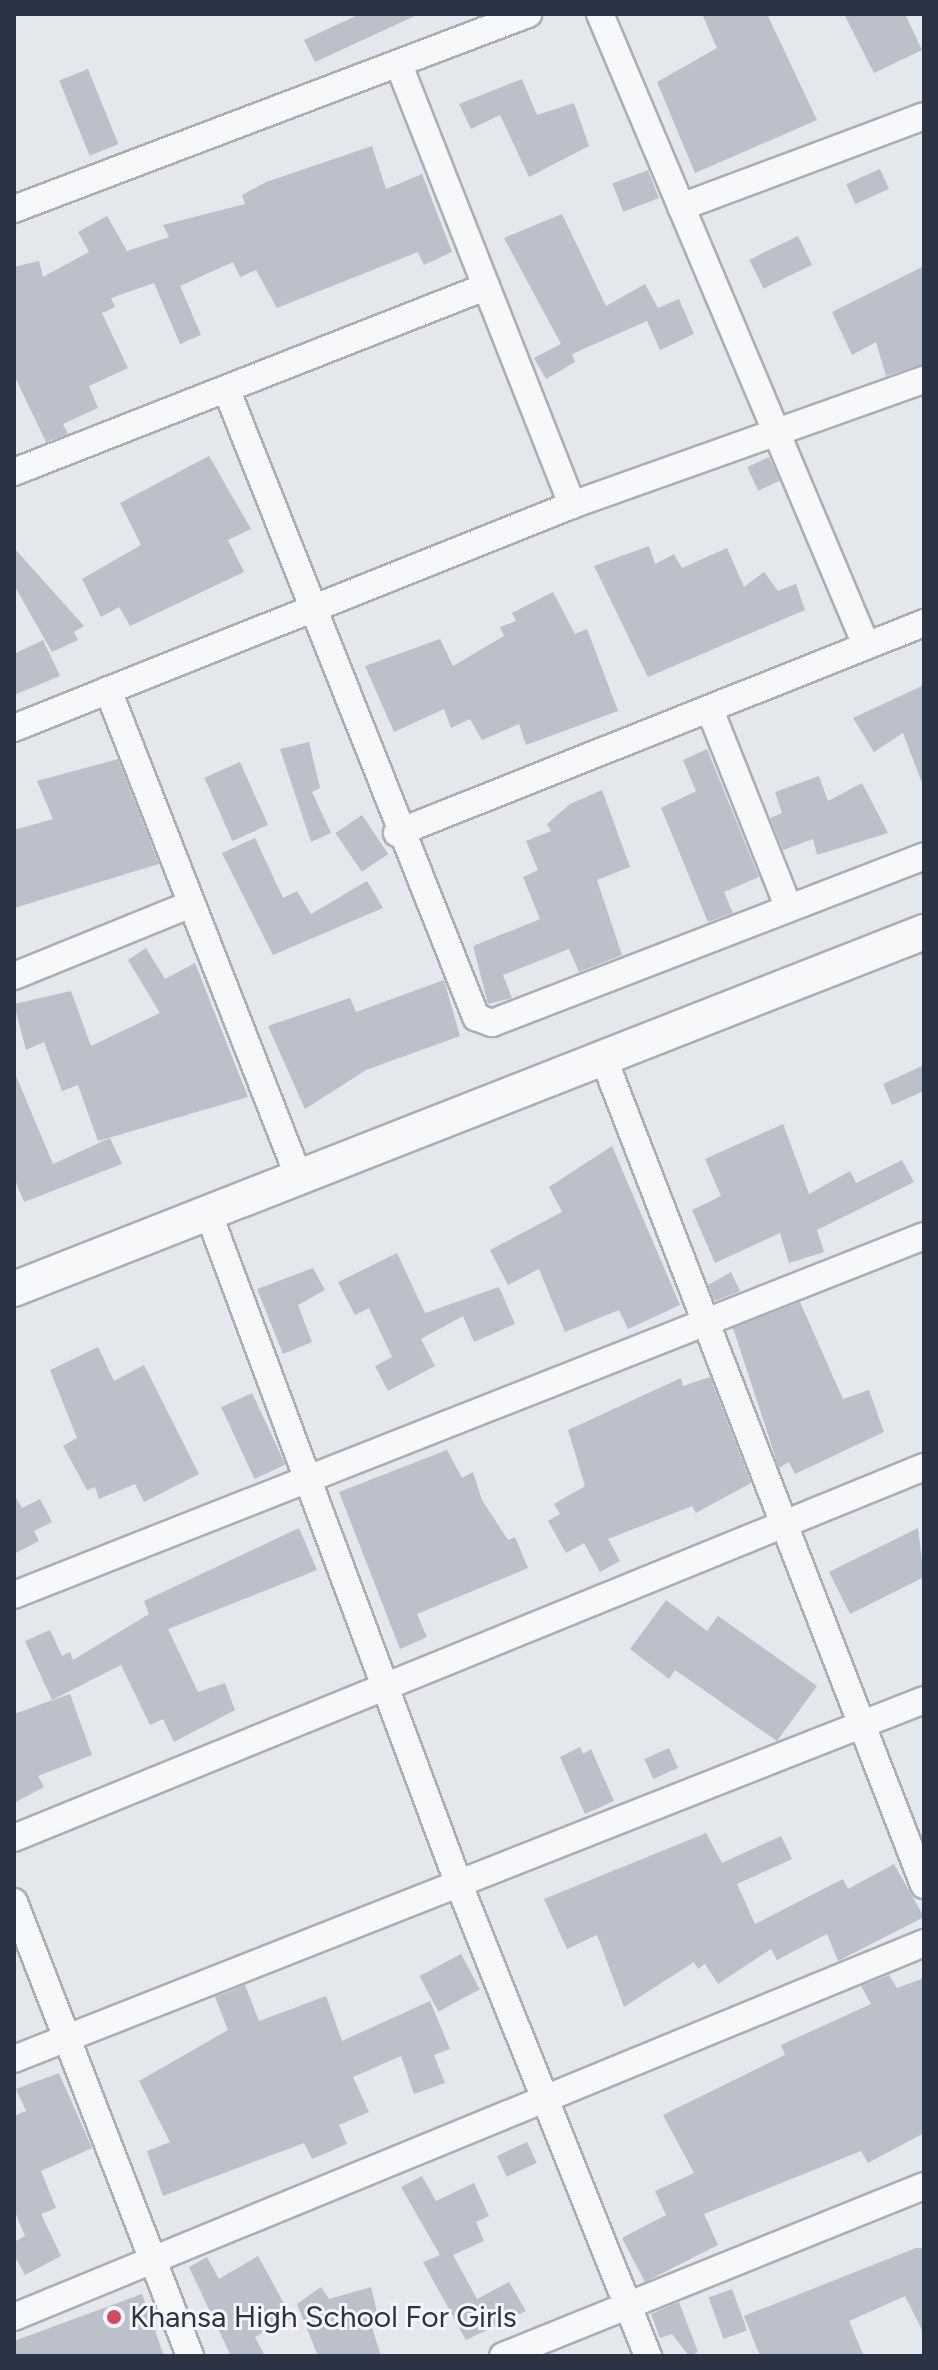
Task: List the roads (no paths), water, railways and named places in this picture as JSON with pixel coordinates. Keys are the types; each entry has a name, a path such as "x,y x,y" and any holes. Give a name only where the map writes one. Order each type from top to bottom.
{"street":[{"path":"14,209 528,14"},
{"path":"600,14 866,645"},
{"path":"399,65 572,505"},
{"path":"681,207 924,116"},
{"path":"16,465 227,391 485,287"},
{"path":"14,728 572,505 924,380"},
{"path":"227,391 309,611 397,833 464,997 476,1017 492,1023 788,906 924,856"},
{"path":"397,833 924,623"},
{"path":"108,690 189,905 298,1175"},
{"path":"710,710 788,906"},
{"path":"14,976 189,905"},
{"path":"14,1289 298,1175 924,932"},
{"path":"603,1057 786,1525 858,1726 924,1885"},
{"path":"208,1212 312,1481 458,1882 631,2307 648,2356"},
{"path":"14,1595 706,1326 924,1236"},
{"path":"14,1838 390,1691 924,1467"},
{"path":"14,2059 62,2037 924,1700"},
{"path":"14,1902 62,2037 190,2356"},
{"path":"14,2317 924,1943"},
{"path":"503,2356 631,2307 924,2186"}],"place":[{"name":"Khansa High School For Girls","path":"114,2317"}]}
